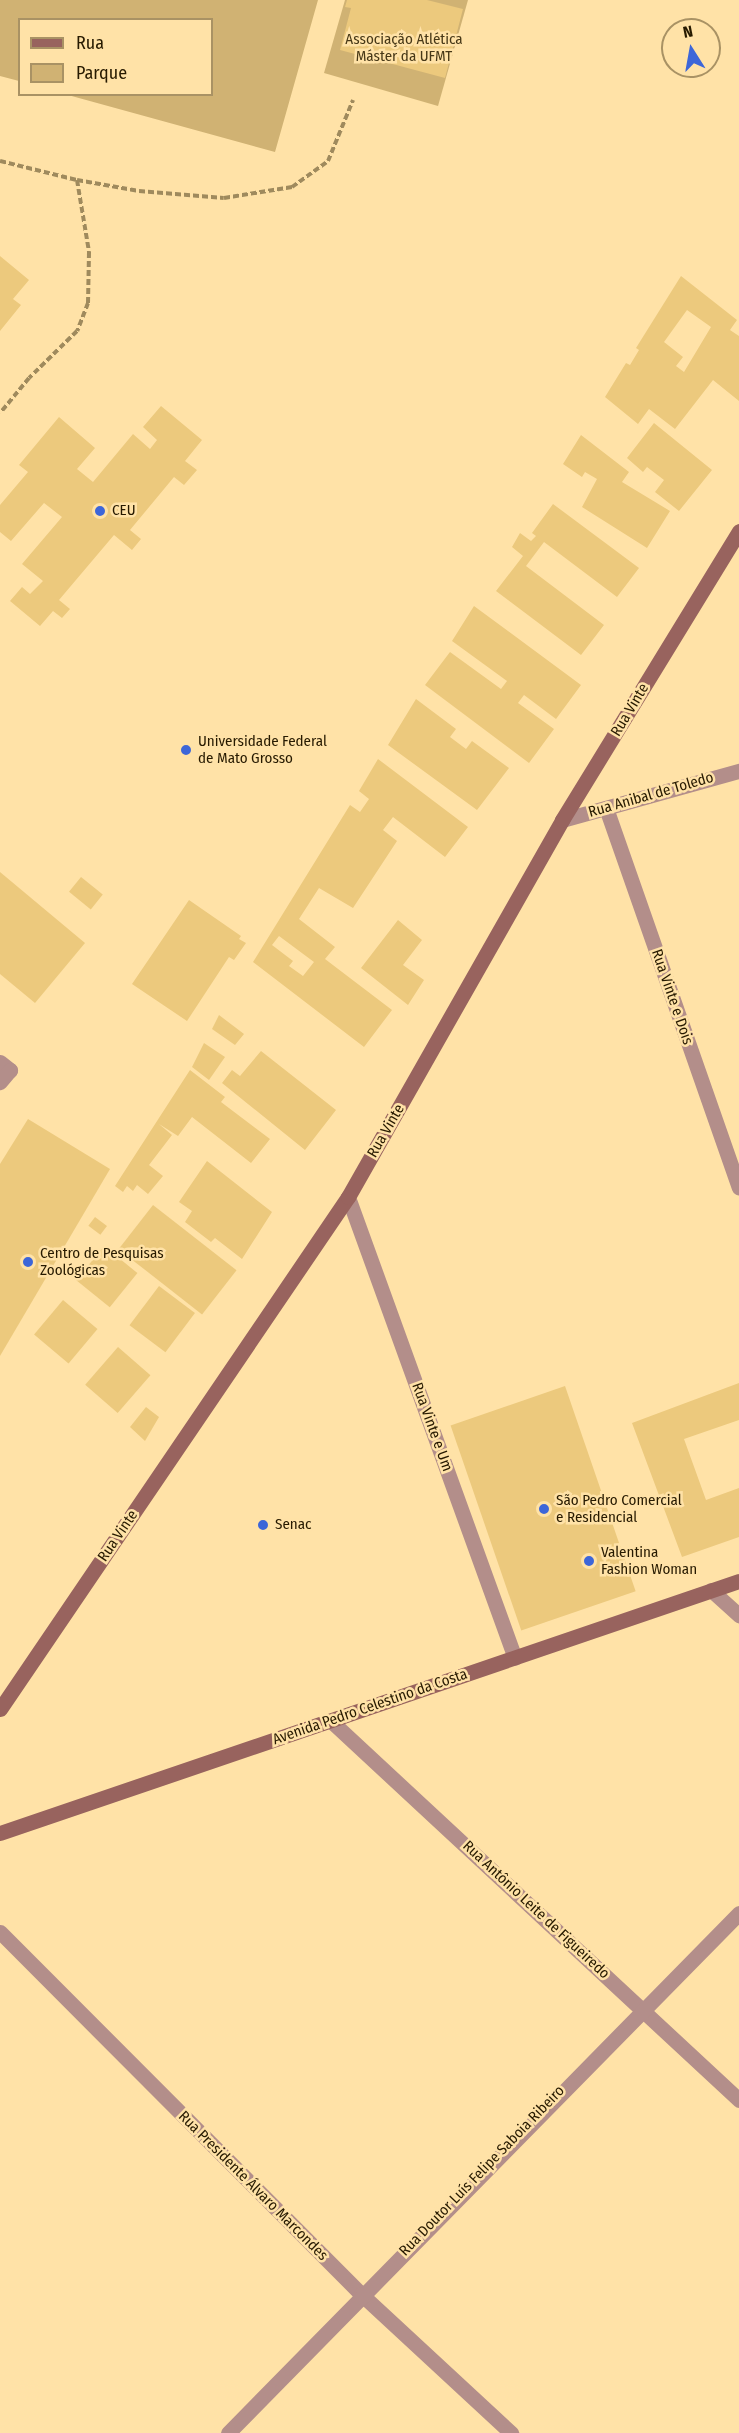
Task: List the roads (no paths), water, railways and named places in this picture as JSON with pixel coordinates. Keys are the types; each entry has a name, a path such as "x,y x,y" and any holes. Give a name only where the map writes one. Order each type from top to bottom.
{"street":[{"name":"Rua Vinte","path":"0,1710 348,1197 562,820 739,531"},
{"name":"Rua Anibal de Toledo","path":"562,820 739,771"},
{"name":"Rua Vinte e Dois","path":"606,808 739,1187"},
{"path":"0,1062 10,1070 0,1082"},
{"name":"Rua Vinte e Um","path":"348,1197 515,1658"},
{"name":"Avenida Pedro Celestino da Costa","path":"0,1833 739,1581"},
{"path":"711,1590 739,1616"},
{"name":"Rua Antônio Leite de Figueiredo","path":"331,1721 642,2007 739,2100"},
{"name":"Rua Doutor Luís Felipe Saboia Ribeiro","path":"228,2433 642,2007 739,1913"},
{"name":"Rua Presidente Álvaro Marcondes","path":"0,1932 361,2294 511,2433"}],"place":[{"name":"CEU","path":"100,511"},
{"name":"Universidade Federal de Mato Grosso","path":"186,750"},
{"name":"Centro de Pesquisas Zoológicas","path":"28,1262"},
{"name":"São Pedro Comercial e Residencial","path":"544,1509"},
{"name":"Senac","path":"263,1525"},
{"name":"Valentina Fashion Woman","path":"589,1561"}],"park label":[{"name":"Associação Atlética Máster da UFMT","path":"404,48"}]}
